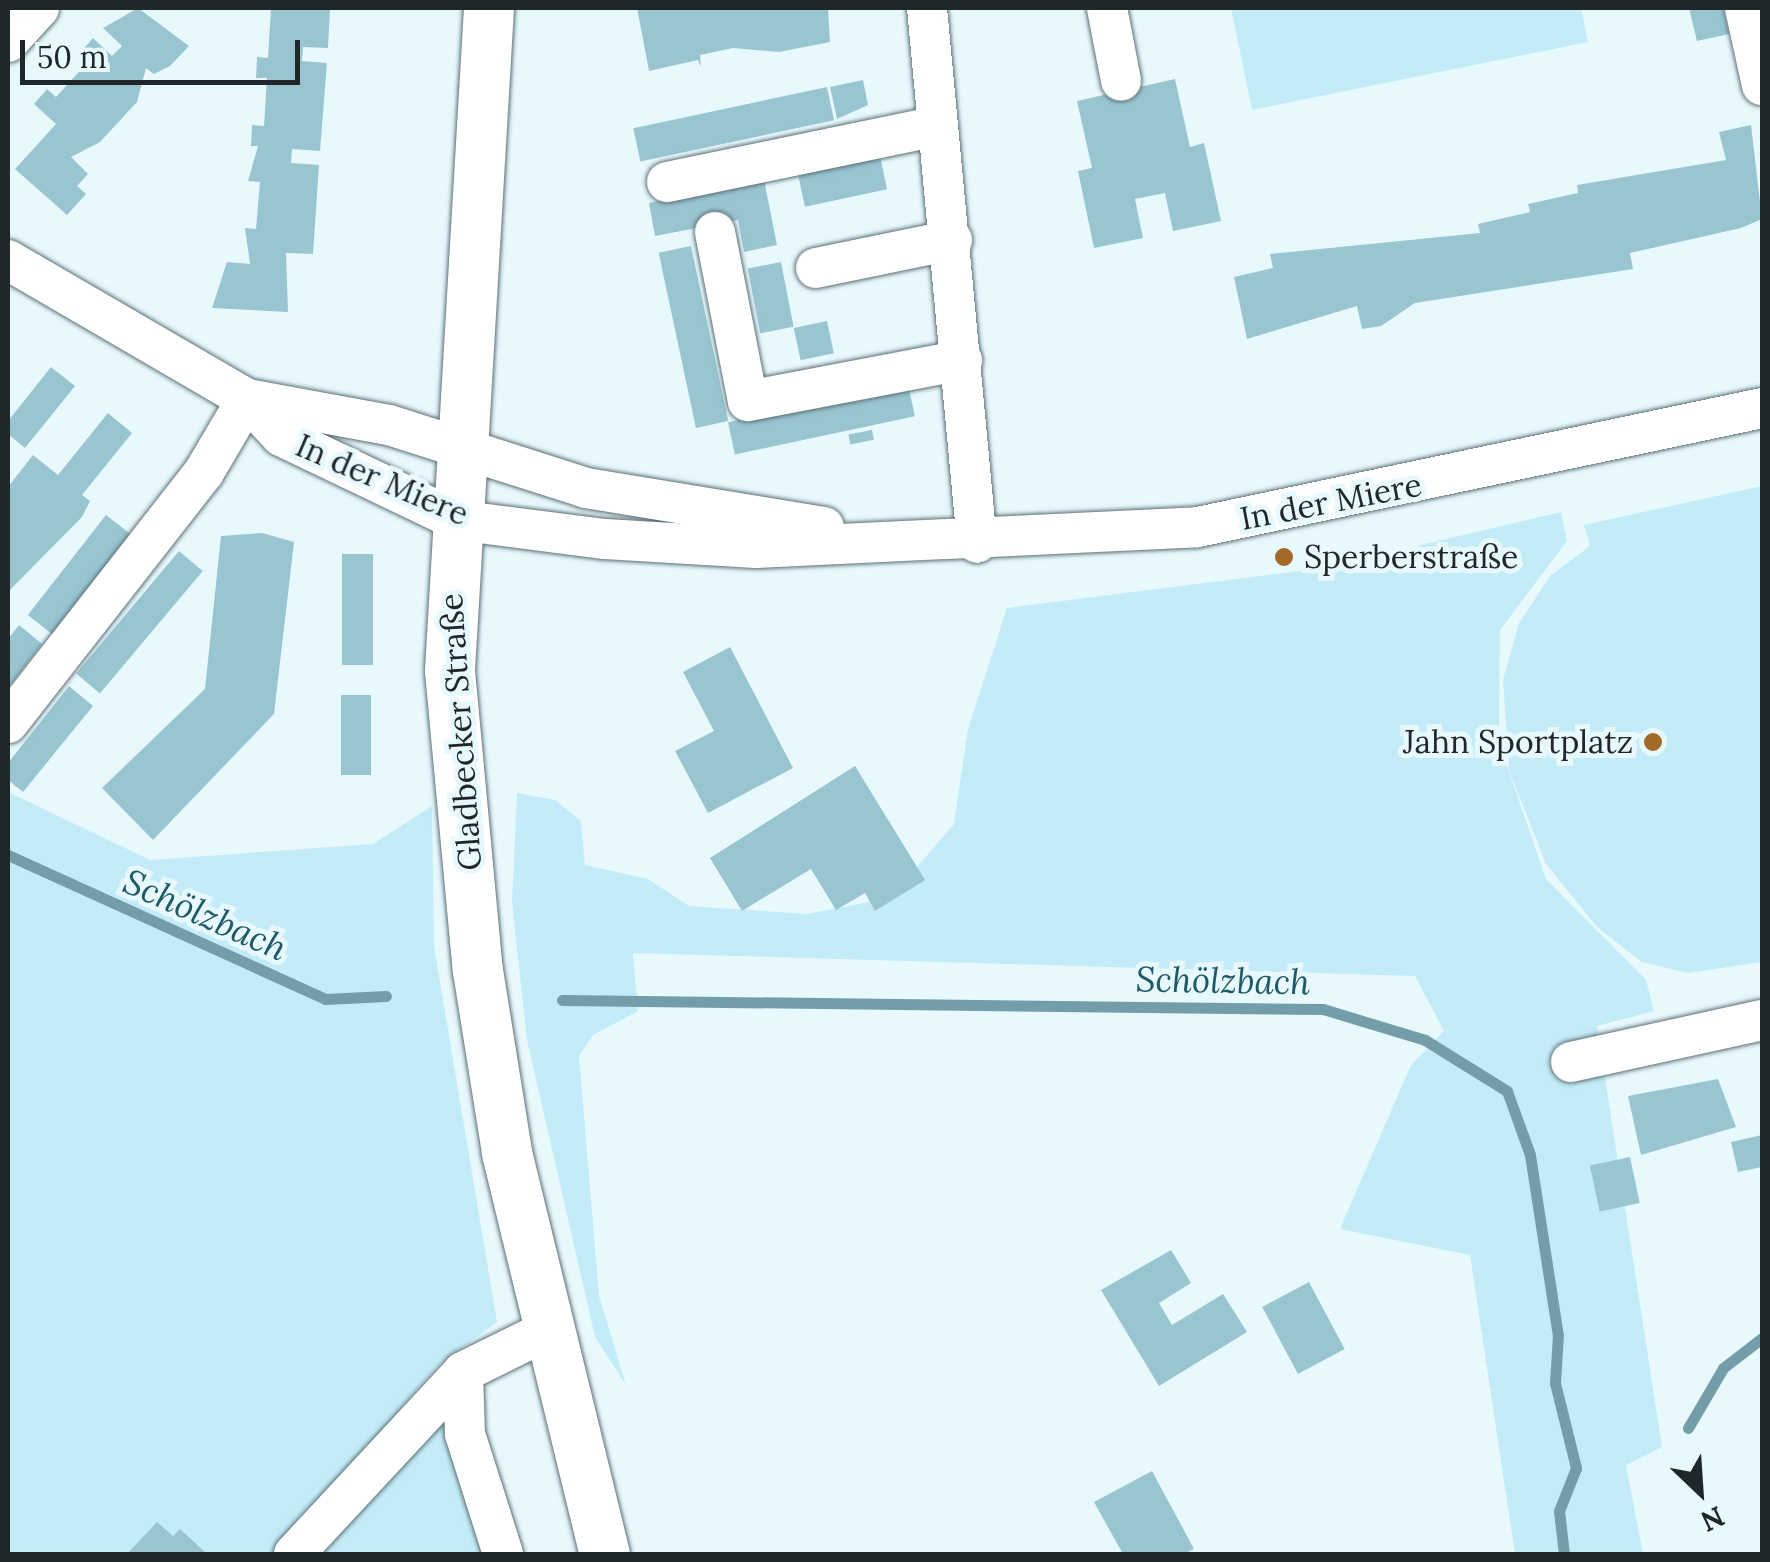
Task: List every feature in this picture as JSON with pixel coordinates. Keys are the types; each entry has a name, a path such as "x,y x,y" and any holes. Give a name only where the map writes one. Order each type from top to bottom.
{"main road":[{"name":"Gladbecker Straße","path":"489,8 450,672 478,971 544,1332 605,1554"}],"street":[{"path":"8,42 39,8"},
{"path":"1106,8 1120,81"},
{"path":"1744,8 1762,85"},
{"path":"934,9 937,126 952,240 977,543"},
{"path":"667,182 937,126"},
{"path":"715,232 748,401 962,360"},
{"path":"816,268 952,240"},
{"name":"In der Miere","path":"8,260 247,399 282,436 456,520 756,548 892,539 977,543 1293,513 1762,408"},
{"path":"8,723 204,472 247,399"},
{"name":"In der Miere","path":"247,399 288,399 463,446 586,488 892,539"},
{"path":"1571,1062 1762,1020"},
{"path":"294,1554 464,1372 544,1332"},
{"path":"464,1372 465,1434 503,1554"}],"shaded area":[{"path":"1231,8 1581,8 1588,42 1252,110"},
{"name":"Jahn Sportplatz","path":"1762,486 1762,962 1688,973 1642,962 1597,927 1546,864 1509,770 1503,680 1519,623 1550,576 1590,546 1584,525"},
{"path":"1561,512 1567,541 1500,630 1499,742 1546,879 1646,980 1654,1011 1597,1026 1662,1447 1626,1465 1643,1554 1515,1554 1470,1255 1340,1229 1411,1065 1444,1031 1415,976 633,953 638,1011 593,1035 579,1056 599,1296 626,1385 595,1337 527,1040 512,902 517,793 555,800 581,821 585,865 648,879 689,906 807,914 890,898 954,824 968,729 1007,608 1323,568"},
{"path":"8,792 150,860 373,844 432,806 434,946 497,1322 437,1366 278,1554 8,1554"},
{"path":"435,1423 456,1436 489,1554 321,1554"}],"building":[{"path":"138,8 189,46 170,66 154,74 146,68 137,102 100,142 71,157 88,174 77,186 86,194 67,215 15,169 56,124 34,104 47,89 56,97 88,62 79,54 93,38 112,56 122,46 103,28"},
{"path":"271,8 330,8 328,48 303,47 302,61 327,63 320,151 292,149 291,163 319,165 313,254 286,253 288,312 212,308 227,262 250,264 245,228 256,229 260,182 248,181 258,146 251,146 252,125 264,126 267,78 256,78 257,57 268,58"},
{"path":"637,8 828,8 830,42 779,52 733,48 700,55 701,67 698,60 649,71"},
{"path":"1689,8 1723,8 1729,34 1697,41"},
{"path":"1175,79 1190,147 1204,143 1221,221 1173,231 1165,193 1135,199 1143,238 1094,248 1078,171 1092,168 1077,101"},
{"path":"863,80 868,105 837,119 830,87"},
{"path":"827,87 834,120 640,161 633,128"},
{"path":"1751,125 1762,219 1741,228 1630,253 1633,269 1415,303 1381,326 1362,329 1357,306 1247,339 1234,277 1273,268 1270,254 1480,233 1478,224 1530,212 1528,204 1578,193 1577,185 1726,160 1719,132"},
{"path":"880,156 887,189 805,207 798,173"},
{"path":"764,180 777,245 744,252 738,220 655,236 649,203"},
{"path":"691,246 728,421 696,428 659,253"},
{"path":"781,262 794,327 760,333 748,268"},
{"path":"827,321 834,353 801,360 794,328"},
{"path":"51,367 75,386 25,448 8,434 8,421"},
{"path":"908,384 915,416 735,455 728,422"},
{"path":"108,413 132,433 82,495 90,501 82,517 8,592 8,487 33,455 58,475"},
{"path":"872,430 874,440 850,444 848,435"},
{"path":"106,515 130,534 52,634 28,615"},
{"path":"262,533 294,542 274,714 153,840 102,788 205,689 221,536"},
{"path":"179,551 203,571 100,693 76,674"},
{"path":"342,554 373,554 373,665 342,665"},
{"path":"19,625 42,644 8,688 8,639"},
{"path":"730,647 793,768 708,813 675,751 714,731 683,672"},
{"path":"69,686 93,706 23,792 8,780 8,763"},
{"path":"341,695 371,695 371,775 341,775"},
{"path":"855,766 925,880 875,911 865,893 836,910 811,869 742,911 710,858"},
{"path":"1718,1079 1736,1127 1641,1155 1628,1096"},
{"path":"1762,1135 1762,1167 1738,1172 1731,1142"},
{"path":"1630,1157 1640,1203 1600,1211 1590,1166"},
{"path":"1171,1250 1191,1283 1159,1303 1172,1325 1223,1294 1247,1332 1159,1386 1101,1290"},
{"path":"1309,1282 1345,1349 1298,1374 1262,1307"},
{"path":"1152,1471 1194,1549 1184,1554 1123,1554 1094,1502"},
{"path":"157,1522 173,1536 180,1529 207,1554 127,1554"}],"waterway":[{"name":"Schölzbach","path":"8,855 325,999 386,996"},
{"name":"Schölzbach","path":"562,1000 1323,1009 1425,1040 1507,1091 1530,1155 1558,1335 1555,1383 1576,1468 1559,1511 1564,1554"},
{"path":"1688,1428 1723,1368 1762,1338"}],"place":[{"name":"Sperberstraße","path":"1284,557"},
{"name":"Jahn Sportplatz","path":"1653,742"}]}
